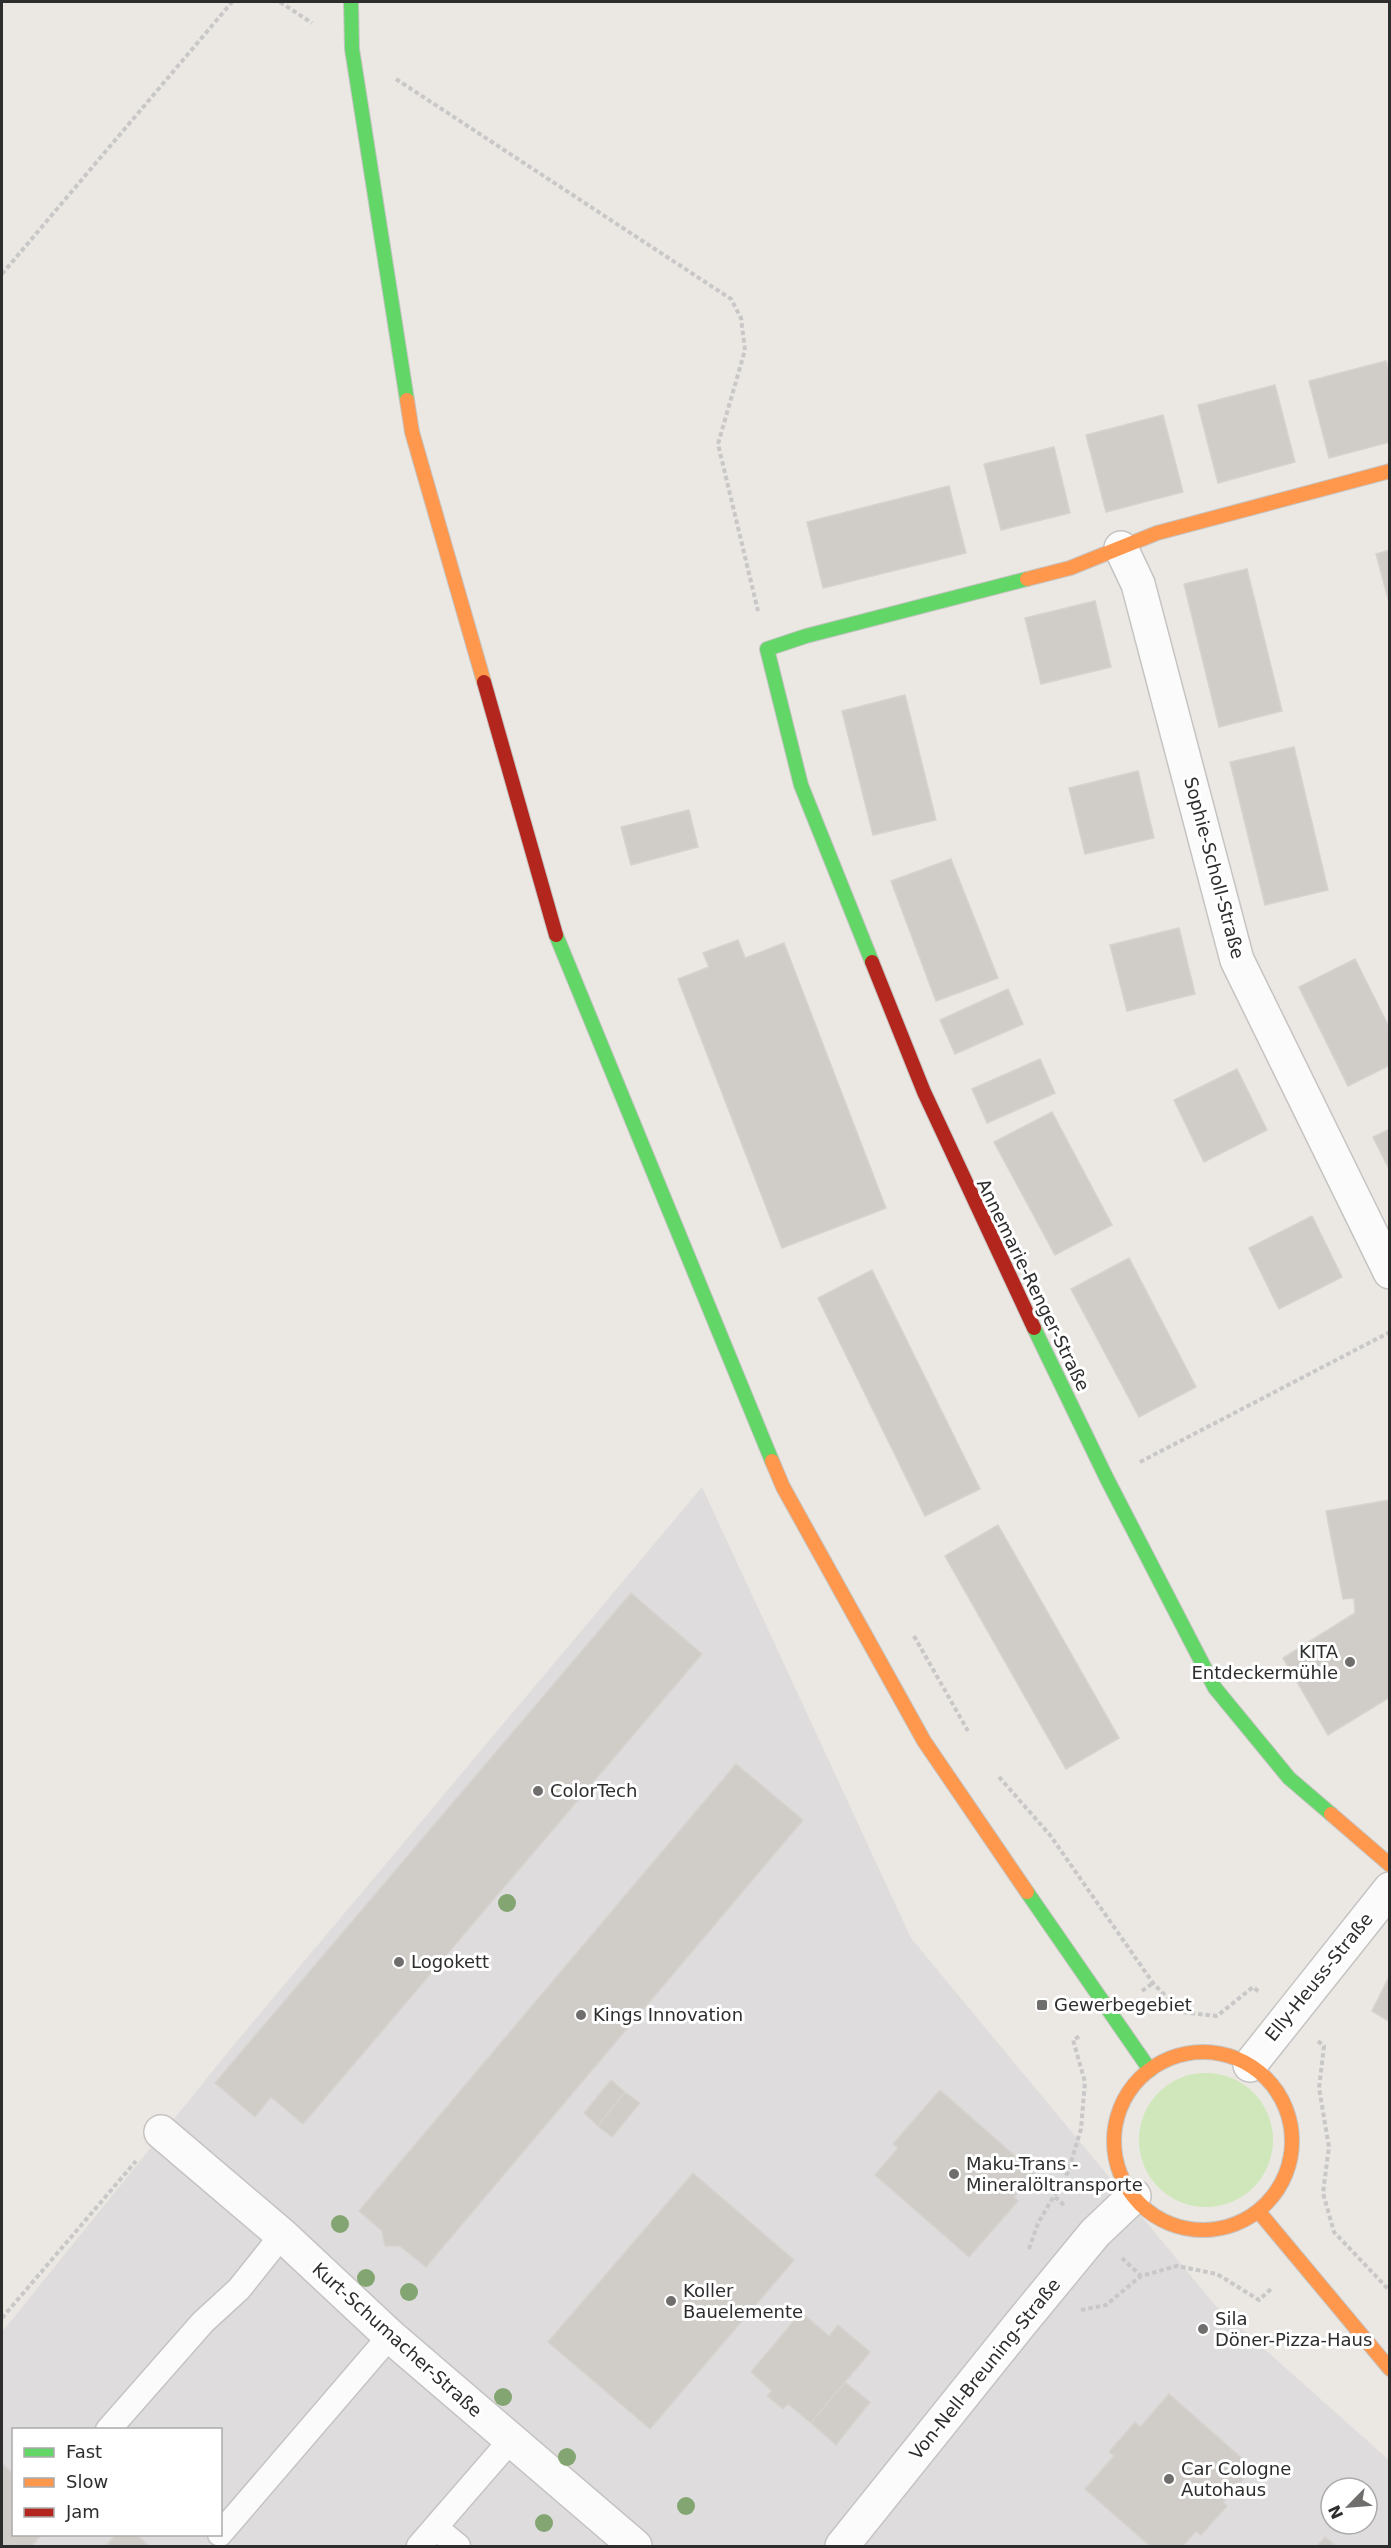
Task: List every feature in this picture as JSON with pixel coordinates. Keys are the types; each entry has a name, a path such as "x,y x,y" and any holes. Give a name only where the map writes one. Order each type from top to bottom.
{"main road":[{"path":"351,2 352,49 412,432 556,934 783,1487 924,1741 1150,2070"},
{"path":"767,649 806,636 1070,568 1157,533 1389,471"},
{"name":"Annemarie-Renger-Straße","path":"767,649 801,785 910,1059 981,1220 1107,1479 1215,1688 1289,1778 1389,1865"},
{"path":"1210,2052 1231,2056 1250,2065 1275,2088 1290,2119 1292,2153 1281,2186 1259,2212 1234,2225 1207,2230 1179,2227 1153,2215 1134,2196 1121,2175 1115,2153 1115,2129 1121,2106 1133,2086 1150,2070 1169,2059 1188,2053 1210,2052"},
{"path":"1259,2212 1389,2369"}],"street":[{"name":"Sophie-Scholl-Straße","path":"1121,548 1138,584 1237,960 1389,1272"},
{"name":"Elly-Heuss-Straße","path":"1250,2065 1389,1889"},
{"name":"Kurt-Schumacher-Straße","path":"161,2132 282,2235 390,2336 635,2547"},
{"name":"Von-Nell-Breuning-Straße","path":"842,2547 1095,2233 1134,2196"}],"lane":[{"path":"110,2428 202,2322 238,2289 282,2235"},
{"path":"222,2532 390,2336"},
{"path":"419,2547 510,2440"},
{"path":"436,2528 458,2547"}],"path":[{"path":"2,274 232,2"},
{"path":"352,49 730,299 741,318 745,350 718,444 767,649"},
{"path":"1107,1479 1389,1332"},
{"path":"913,1635 972,1739"},
{"path":"991,1768 1050,1835 1153,1983 1181,2012 1217,2016 1253,1987 1324,2046 1319,2088 1329,2147 1323,2193 1334,2232 1389,2291"},
{"path":"2,2318 161,2132"}],"shaded area":[{"path":"702,1487 911,1938 1215,2305 1389,2460 1389,2546 2,2546 2,2332 228,2052"}],"green space":[{"path":"1206,2073 1232,2078 1254,2092 1268,2114 1273,2140 1268,2166 1254,2188 1232,2202 1206,2207 1180,2202 1158,2188 1144,2166 1139,2140 1144,2114 1158,2092 1180,2078"}],"building":[{"path":"1386,361 1390,374 1390,442 1329,458 1309,381"},
{"path":"1275,385 1295,462 1218,483 1198,405"},
{"path":"1163,415 1183,492 1106,512 1086,435"},
{"path":"1054,447 1070,513 1001,530 984,464"},
{"path":"949,486 966,553 823,588 807,522"},
{"path":"1390,550 1390,606 1376,554"},
{"path":"1247,569 1282,711 1219,727 1184,584"},
{"path":"1095,601 1111,667 1041,684 1025,618"},
{"path":"905,695 936,820 873,835 842,711"},
{"path":"1294,747 1328,890 1265,905 1230,762"},
{"path":"1138,771 1154,838 1085,854 1069,788"},
{"path":"689,810 698,847 631,865 621,827"},
{"path":"951,859 998,978 936,1001 891,881"},
{"path":"1179,928 1195,994 1127,1011 1110,945"},
{"path":"738,940 745,958 784,943 886,1208 782,1248 678,979 709,967 703,953"},
{"path":"1355,959 1390,1029 1390,1065 1348,1086 1299,987"},
{"path":"1008,989 1023,1024 955,1054 940,1020"},
{"path":"1040,1059 1055,1093 987,1123 972,1089"},
{"path":"1237,1069 1267,1130 1204,1162 1174,1100"},
{"path":"1052,1112 1112,1225 1055,1255 994,1142"},
{"path":"1390,1129 1390,1171 1373,1137"},
{"path":"1312,1216 1342,1277 1279,1309 1249,1248"},
{"path":"1129,1258 1196,1387 1139,1417 1071,1289"},
{"path":"872,1270 980,1489 925,1516 818,1298"},
{"path":"1390,1500 1390,1697 1328,1735 1283,1658 1355,1613 1354,1598 1343,1599 1326,1511"},
{"path":"998,1525 1119,1738 1066,1769 945,1556"},
{"path":"631,1593 702,1654 303,2124 271,2097 255,2117 215,2083"},
{"name":"Kings Innovation","path":"736,1764 803,1820 426,2267 400,2246 385,2246 382,2231 359,2211"},
{"path":"1390,1975 1390,2022 1372,2011"},
{"path":"611,2080 625,2092 598,2126 584,2113"},
{"name":"Maku-Trans - Mineralöltransporte","path":"940,2090 1034,2173 1014,2197 1018,2201 969,2257 875,2175 898,2148 893,2144"},
{"path":"625,2092 640,2103 612,2137 598,2126"},
{"name":"Koller Bauelemente","path":"693,2173 794,2260 650,2429 548,2342"},
{"path":"801,2312 829,2336 838,2325 870,2352 811,2423 788,2404 783,2409 767,2396 772,2391 751,2372"},
{"path":"845,2382 870,2402 836,2445 811,2423"},
{"name":"Car Cologne Autohaus","path":"1169,2394 1253,2468 1223,2502 1227,2506 1201,2535 1196,2531 1183,2546 1150,2546 1085,2489 1114,2456 1109,2452 1135,2422 1140,2427"},
{"path":"2,2464 12,2472 12,2536 40,2536 32,2546 2,2546"},
{"path":"114,2536 138,2536 149,2546 106,2546"},
{"path":"1325,2537 1336,2546 1317,2546"}],"traffic: fast":[{"path":"351,2 352,49 407,400"},
{"path":"872,962 801,785 767,649 806,636 1027,579"},
{"path":"556,935 772,1461"},
{"path":"1034,1328 1107,1479 1215,1688 1289,1778 1331,1814"},
{"path":"1027,1892 1150,2070"}],"traffic: slow":[{"path":"407,400 412,432 484,682"},
{"path":"1027,579 1070,568 1157,533 1390,471"},
{"path":"772,1461 783,1487 924,1741 1027,1892"},
{"path":"1331,1814 1390,1865"},
{"path":"1203,2052 1237,2059 1266,2078 1285,2107 1292,2141 1285,2175 1266,2204 1237,2223 1203,2230 1169,2223 1140,2204 1121,2175 1114,2141 1121,2107 1140,2078 1169,2059 1203,2052"},
{"path":"1259,2212 1390,2369"}],"traffic: jam":[{"path":"484,682 556,935"},
{"path":"872,962 924,1092 1034,1328"}],"place":[{"name":"KITA Entdeckermühle","path":"1350,1662"},
{"name":"ColorTech","path":"538,1791"},
{"name":"Logokett","path":"399,1962"},
{"name":"Gewerbegebiet","path":"1042,2005"},
{"name":"Kings Innovation","path":"581,2015"},
{"name":"Maku-Trans - Mineralöltransporte","path":"954,2174"},
{"name":"Koller Bauelemente","path":"671,2301"},
{"name":"Sila Döner-Pizza-Haus","path":"1203,2329"},
{"name":"Car Cologne Autohaus","path":"1169,2479"}]}
